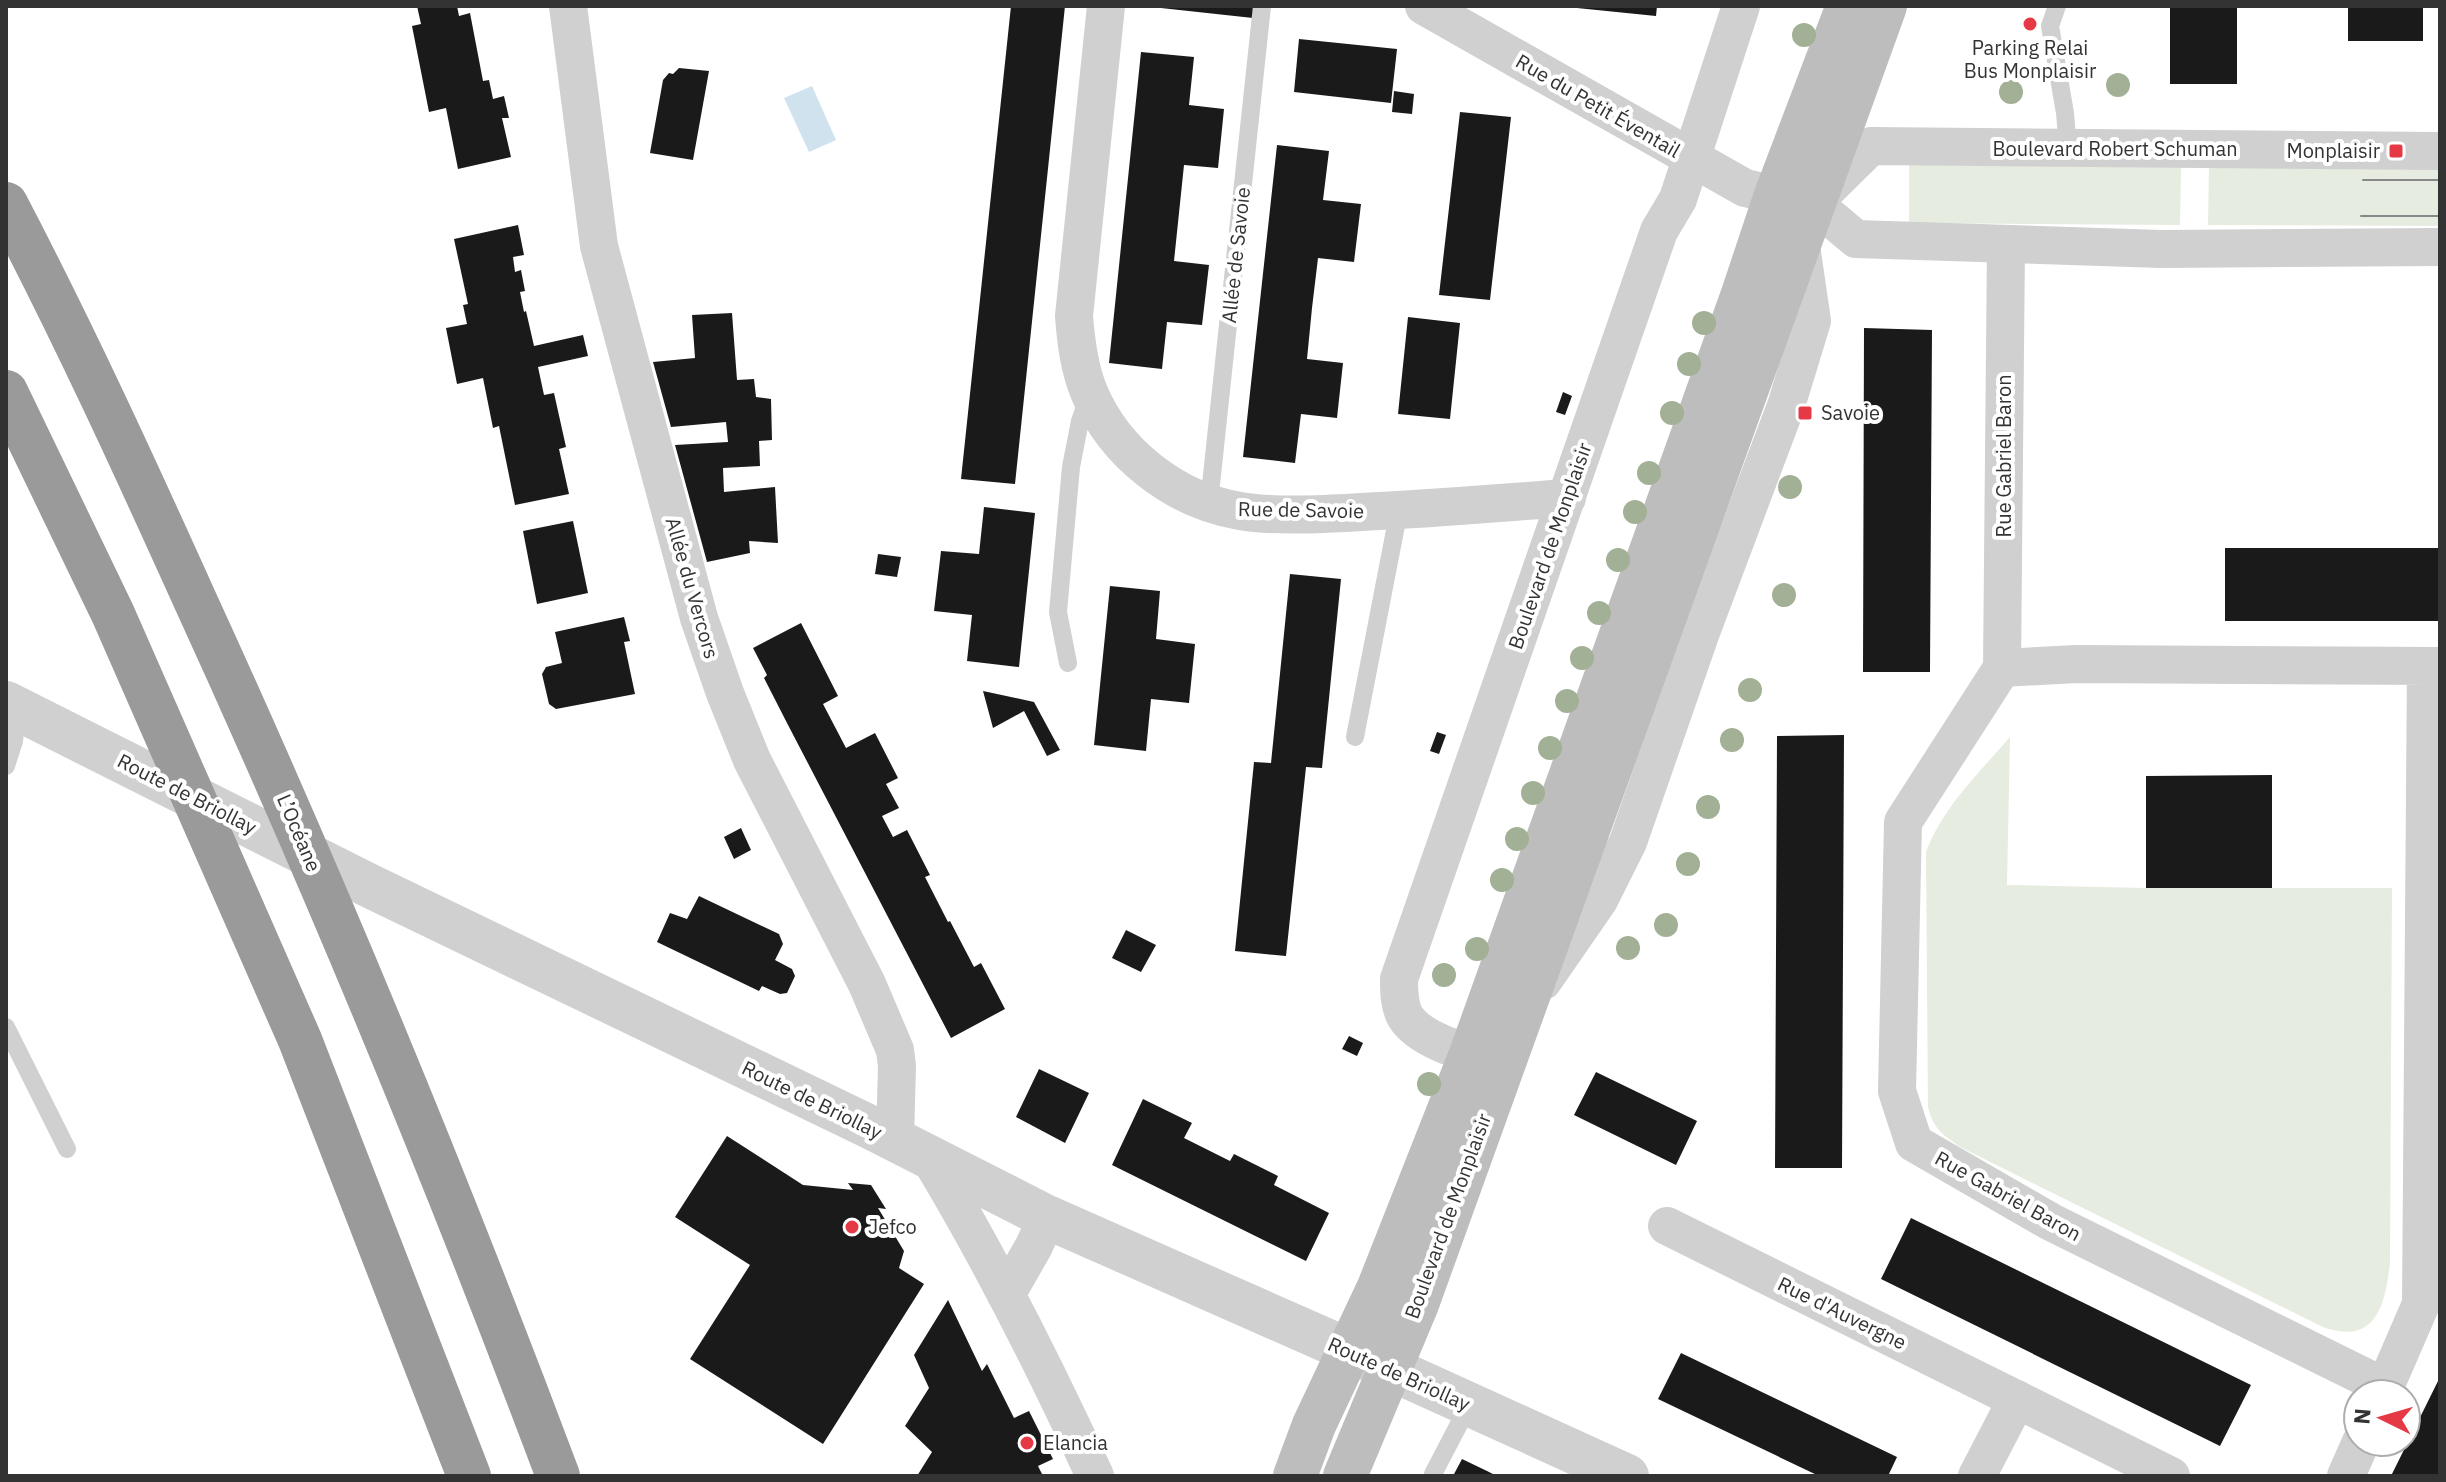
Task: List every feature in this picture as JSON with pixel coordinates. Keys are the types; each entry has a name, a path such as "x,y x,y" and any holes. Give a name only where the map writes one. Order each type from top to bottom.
{"highway":[{"name":"L’Océane","path":"6,204 127,450 277,783 400,1073 558,1476"},
{"path":"6,392 113,614 306,1055 469,1476"}],"main road":[{"name":"Boulevard de Monplaisir","path":"1345,1476 1417,1304 1487,1058 1737,309 1797,212 1848,6"},
{"name":"Boulevard de Monplaisir","path":"1295,1476 1314,1425 1487,1058 1526,1001 1797,212 1885,6"}],"street":[{"name":"Allée du Vercors","path":"568,6 599,246 699,618 752,760 867,984 895,1050 912,1149"},
{"name":"Rue de Savoie","path":"1106,6 1074,316 1076,342 1090,393 1117,439 1162,480 1209,503 1242,512 1319,514 1567,498"},
{"name":"Rue du Petit Éventail","path":"1424,6 1692,160 1797,212"},
{"name":"Boulevard de Monplaisir","path":"1487,1058 1422,1034 1406,1017 1400,999 1399,979 1659,231 1678,199 1692,160 1741,6"},
{"name":"Boulevard Robert Schuman","path":"1797,212 1871,146 2440,151"},
{"path":"1797,212 1856,239 2161,249 2440,247"},
{"name":"Rue Gabriel Baron","path":"2006,244 2002,668 1903,822 1897,1091 1914,1143 2051,1222 2358,1378"},
{"name":"Rue Gabriel Baron","path":"2002,668 2076,664 2433,666 2421,1304 2390,1378"},
{"name":"Route de Briollay","path":"12,706 384,893 1047,1217 1627,1476"},
{"path":"912,1149 960,1209 1050,1378 1095,1476"},
{"path":"1006,1295 1047,1217"},
{"name":"Rue d'Auvergne","path":"1667,1226 2171,1476"},
{"path":"1977,1476 2017,1399"}],"lane":[{"name":"Allée de Savoie","path":"1209,503 1262,6"},
{"path":"2057,6 2050,26 2068,148"},
{"path":"1068,663 1058,612 1071,467 1080,421 1090,393"},
{"path":"1355,737 1399,510"},
{"path":"6,766 14,741 12,706"},
{"path":"6,1027 67,1149"},
{"path":"1433,1474 1469,1405"}],"shaded area":[{"path":"1909,165 2181,167 2180,225 1909,223"},
{"path":"2209,166 2440,168 2440,226 2208,225"},
{"path":"2010,737 2007,885 2392,888 2390,1263 2381,1307 2366,1326 2355,1331 2323,1327 1962,1148 1936,1127 1928,1107 1926,852 1952,805"}],"water":[{"path":"812,86 836,140 809,152 784,98"}],"building":[{"path":"417,6 457,6 459,16 470,13 483,81 489,80 493,99 504,96 509,118 502,118 511,157 458,169 446,108 429,112 412,26 421,24"},
{"path":"1011,6 1065,6 1015,484 961,479"},
{"path":"1161,6 1254,6 1253,18"},
{"path":"1577,6 1657,6 1656,16"},
{"path":"2170,6 2237,6 2237,84 2170,84"},
{"path":"2348,6 2423,6 2423,41 2348,41"},
{"path":"1299,39 1397,49 1391,103 1294,92"},
{"path":"1141,52 1194,57 1189,105 1224,109 1218,168 1184,165 1174,261 1209,265 1202,325 1167,322 1162,369 1109,363"},
{"path":"679,68 709,71 693,160 650,153 663,80"},
{"path":"1394,91 1414,94 1412,114 1392,112"},
{"path":"1460,112 1511,117 1490,300 1439,295"},
{"path":"1277,145 1329,151 1323,200 1361,204 1354,262 1318,258 1312,308 1307,359 1343,363 1337,418 1301,414 1295,463 1243,457"},
{"path":"518,225 524,255 513,257 515,272 521,270 525,291 520,292 534,346 583,335 588,356 538,367 544,395 554,393 566,447 559,449 569,494 515,505 499,426 493,428 483,378 457,384 446,328 467,324 463,305 468,304 454,239"},
{"path":"732,313 737,380 754,379 756,397 771,399 772,440 759,441 760,466 723,468 724,492 775,487 778,543 749,541 750,553 707,562 675,445 728,442 726,422 671,427 653,362 695,358 692,315"},
{"path":"1408,317 1460,323 1450,419 1398,414"},
{"path":"1864,328 1932,330 1930,672 1863,672"},
{"path":"1563,392 1572,396 1565,415 1556,412"},
{"path":"984,507 1035,513 1019,667 967,661 972,615 934,611 941,551 979,554"},
{"path":"573,521 588,593 537,604 523,531"},
{"path":"2225,548 2440,548 2440,621 2225,621"},
{"path":"878,554 901,557 897,577 875,574"},
{"path":"1290,574 1341,579 1322,768 1306,767 1286,956 1235,951 1254,762 1271,763"},
{"path":"1110,586 1160,591 1156,639 1195,644 1189,703 1151,699 1146,751 1094,745"},
{"path":"624,617 630,641 624,642 635,694 556,709 549,704 542,674 546,667 562,663 555,632"},
{"path":"801,623 838,696 823,704 846,748 875,733 898,778 886,784 899,808 882,816 893,837 907,830 930,875 925,877 948,922 974,967 981,963 1005,1009 951,1038 764,678 767,675 753,648"},
{"path":"983,691 1034,702 1060,750 1047,756 1024,711 993,728"},
{"path":"1437,732 1446,735 1439,754 1430,751"},
{"path":"1844,735 1842,1168 1775,1168 1777,736"},
{"path":"2272,775 2272,888 2146,888 2146,776"},
{"path":"741,828 751,850 734,859 724,837"},
{"path":"699,896 779,934 783,944 775,960 792,969 795,976 787,993 780,994 762,986 759,991 657,942 670,913 687,919"},
{"path":"1126,930 1156,945 1141,972 1112,958"},
{"path":"1349,1036 1363,1043 1357,1056 1342,1049"},
{"path":"1039,1069 1089,1093 1065,1143 1016,1117"},
{"path":"1596,1072 1697,1121 1676,1165 1574,1115"},
{"path":"1143,1099 1192,1123 1184,1138 1230,1161 1234,1154 1278,1176 1274,1185 1329,1213 1306,1261 1112,1165"},
{"path":"727,1136 803,1185 853,1190 848,1183 871,1185 886,1209 878,1208 904,1251 899,1268 924,1284 823,1444 690,1359 750,1265 675,1217"},
{"path":"1911,1218 2251,1385 2220,1446 1881,1279"},
{"path":"948,1300 982,1371 987,1364 1014,1418 1029,1411 1053,1459 1038,1466 1043,1476 917,1476 932,1452 905,1426 929,1388 914,1355"},
{"path":"1681,1353 1897,1457 1888,1476 1819,1476 1658,1399"},
{"path":"2440,1377 2440,1476 2391,1476 2400,1458 2422,1458 2422,1413"},
{"path":"1462,1459 1487,1471 1497,1476 1453,1476"}],"tram line":[{"path":"2363,180 2440,180"},
{"path":"2361,216 2440,216"}],"place":[{"name":"Parking Relai Bus Monplaisir","path":"2030,24"},
{"name":"Monplaisir","path":"2396,151"},
{"name":"Savoie","path":"1805,413"},
{"name":"Jefco","path":"852,1227"},
{"name":"Elancia","path":"1027,1443"}]}
